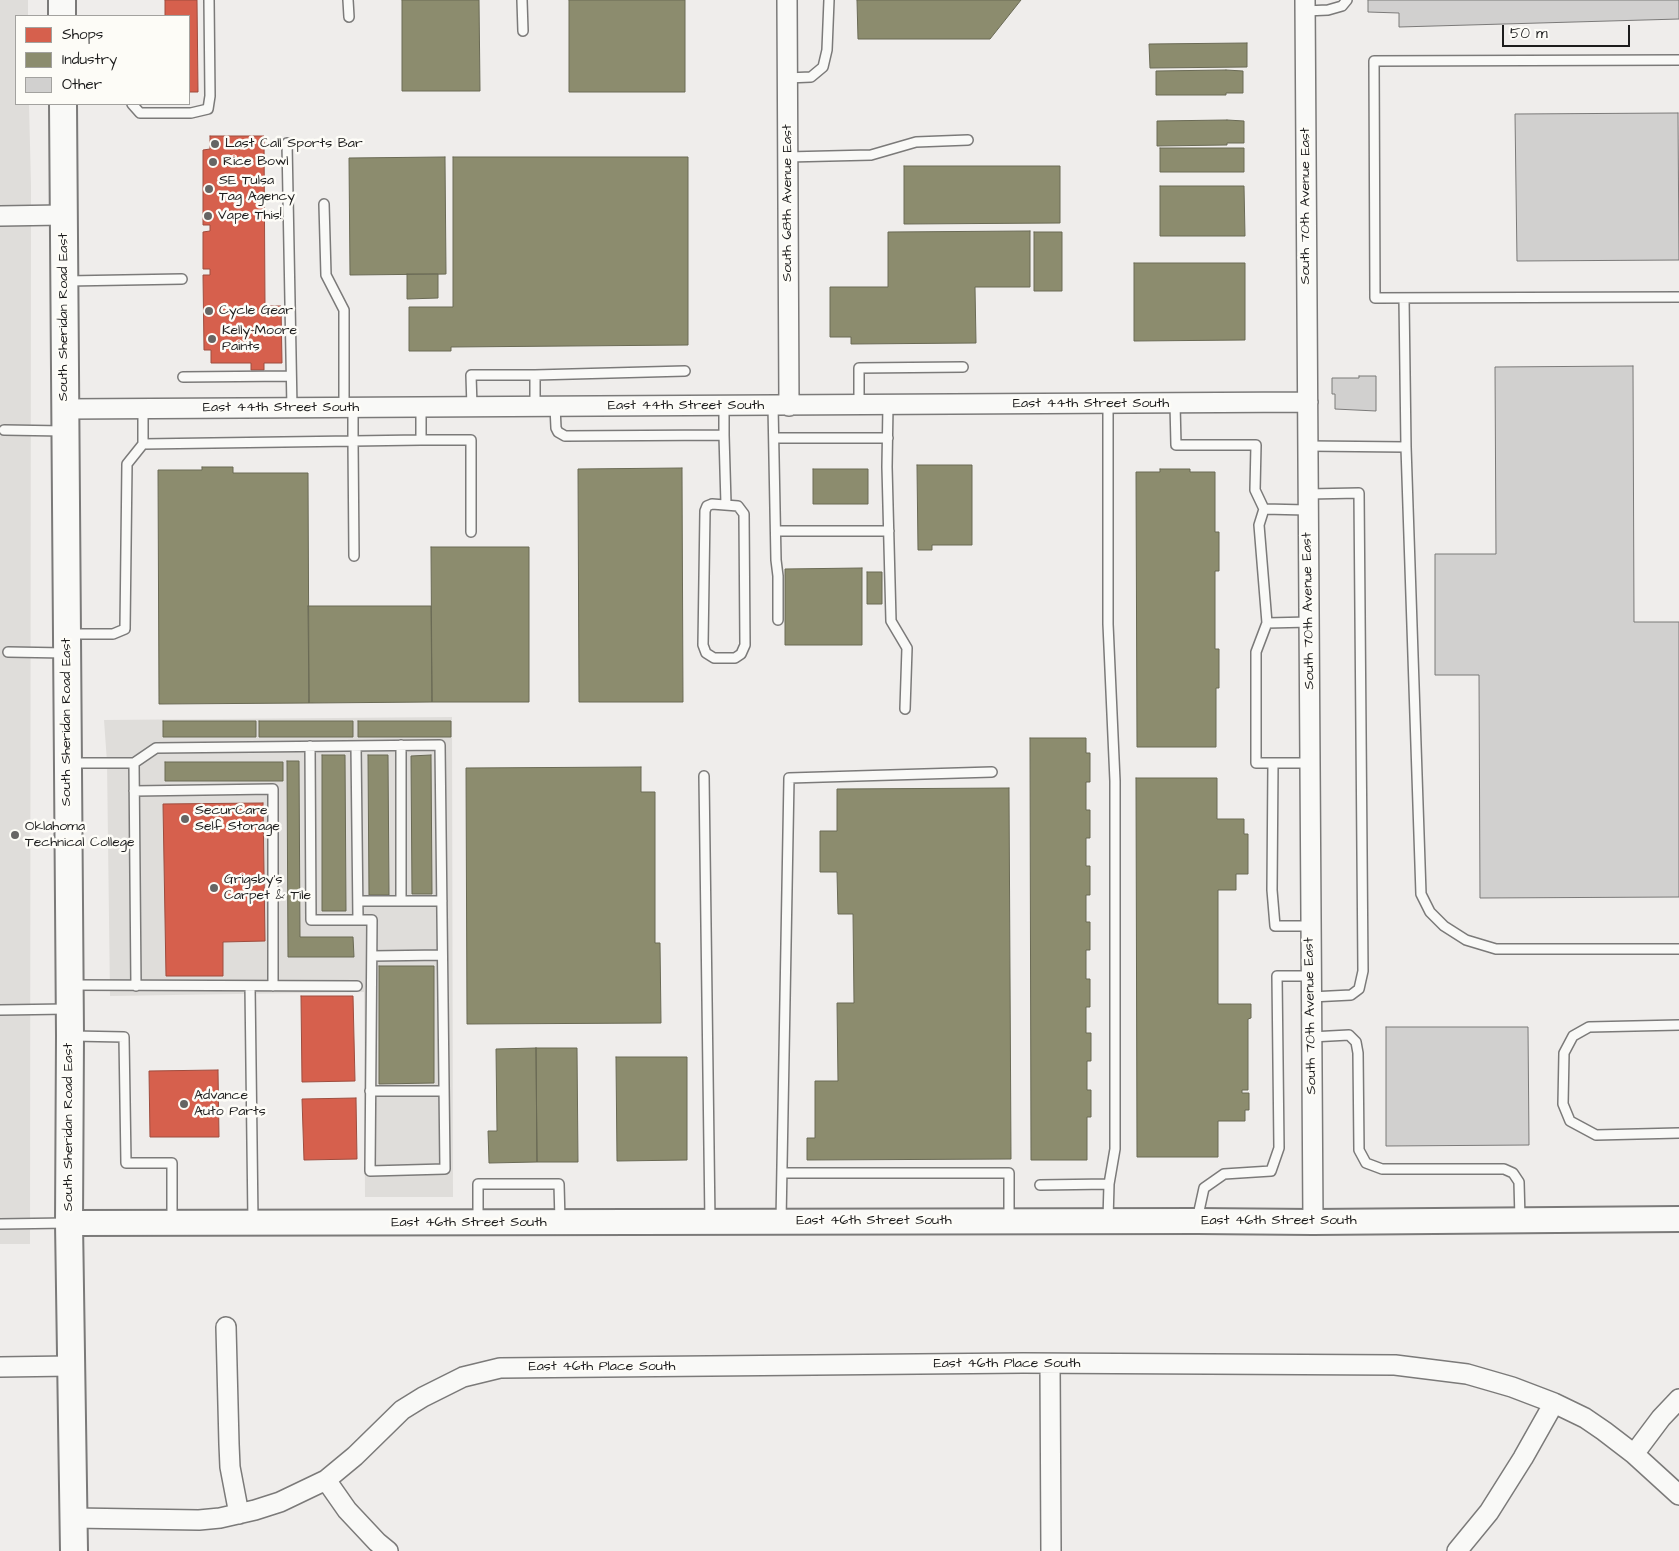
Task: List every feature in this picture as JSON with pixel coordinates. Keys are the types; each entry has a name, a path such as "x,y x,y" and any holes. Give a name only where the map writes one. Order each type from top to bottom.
{"main road":[{"path":"62,0 62,15"},
{"name":"South Sheridan Road East","path":"63,105 70,997 69,1223 74,1551"}],"street":[{"name":"South 68th Avenue East","path":"781,406 787,157 787,0"},
{"name":"South 70th Avenue East","path":"1305,5 1310,622 1310,997 1313,1222"},
{"path":"0,216 63,216"},
{"name":"East 44th Street South","path":"65,420 143,409 1308,402"},
{"name":"East 46th Street South","path":"69,1223 1197,1220 1313,1222 1679,1219"},
{"path":"226,1327 229,1444 238,1514"},
{"path":"1050,1364 1051,1551"},
{"name":"East 46th Place South","path":"74,1518 199,1520 238,1514 280,1502 326,1480 355,1456 402,1410 423,1397 463,1377 500,1368 1050,1364 1395,1365 1467,1374 1512,1387 1554,1403 1585,1418 1634,1454 1679,1495"},
{"path":"0,1367 71,1366"},
{"path":"1634,1454 1661,1418 1679,1399"},
{"path":"1457,1551 1489,1512 1523,1458 1554,1403"},
{"path":"326,1480 347,1510 388,1551"}],"lane":[{"path":"133,105 140,113 191,113 208,109 210,96 209,0"},
{"path":"348,0 348,17"},
{"path":"522,0 522,31"},
{"path":"787,78 811,77 823,67 828,50 829,0"},
{"path":"1305,5 1328,10 1342,6 1347,0"},
{"path":"1679,60 1374,61 1374,298 1679,298"},
{"path":"787,157 871,155 916,142 968,140"},
{"path":"287,144 292,408"},
{"path":"324,204 326,275 344,310 349,408 353,441 354,556"},
{"path":"64,281 182,279"},
{"path":"1404,298 1406,447 1421,894 1430,912 1444,926 1466,940 1496,949 1679,949"},
{"path":"859,405 859,368 963,368"},
{"path":"472,407 470,375 685,371"},
{"path":"535,375 535,406"},
{"path":"183,377 292,376"},
{"path":"1108,404 1108,624 1115,810 1115,1149 1109,1184 1108,1221"},
{"path":"1175,404 1176,445 1256,446 1255,490 1264,509 1259,526 1267,623 1256,652 1256,763 1310,763"},
{"path":"888,405 891,621 907,648 905,710"},
{"path":"555,406 556,428 558,432 565,436 724,435"},
{"path":"724,406 726,504"},
{"path":"778,620 774,438 781,406"},
{"path":"421,407 421,440"},
{"path":"8,652 113,634 125,629 127,464 143,444 143,409"},
{"path":"4,430 65,420"},
{"path":"774,438 888,438"},
{"path":"143,444 471,440 471,532"},
{"path":"1308,446 1406,447"},
{"path":"1264,509 1359,493 1364,971 1359,989 1351,995 1310,997"},
{"path":"712,504 726,504 738,506 744,514 745,645 741,654 735,658 714,658 706,653 703,644 705,511 707,506 712,504"},
{"path":"776,530 889,530"},
{"path":"1267,623 1310,622"},
{"path":"68,763 134,763 156,748 310,746 356,746 400,745 440,745 445,1169 370,1171 372,920 311,920 310,746"},
{"path":"400,745 402,901"},
{"path":"356,746 358,920"},
{"path":"134,763 136,986"},
{"path":"1273,763 1272,890 1275,926 1310,926"},
{"path":"782,1222 789,778 992,772"},
{"path":"704,776 710,1222"},
{"path":"134,791 273,789 273,986"},
{"path":"358,902 442,901"},
{"path":"372,956 442,954"},
{"path":"1197,1220 1204,1188 1224,1174 1271,1171 1279,1148 1277,976 1310,976"},
{"path":"0,1011 136,986 357,986"},
{"path":"250,986 254,1223"},
{"path":"1679,1025 1589,1026 1573,1036 1564,1053 1564,1104 1570,1121 1596,1135 1679,1133"},
{"path":"1311,1037 1348,1035 1356,1042 1358,1053 1359,1150 1366,1163 1382,1169 1504,1170 1513,1173 1519,1182 1520,1220"},
{"path":"70,1036 124,1037 126,1163 172,1163 172,1223"},
{"path":"370,1091 444,1091"},
{"path":"782,1173 1009,1174 1010,1221"},
{"path":"478,1222 478,1184 559,1184 560,1222"},
{"path":"1040,1184 1109,1184"},
{"path":"0,1224 69,1223"}],"shaded area":[{"path":"0,0 28,0 28,15 15,15 15,105 29,105 31,186 30,1244 0,1244"},
{"name":"SecurCare Self Storage","path":"452,717 453,1197 365,1197 364,992 110,996 107,762 104,720"}],"building: Shops":[{"path":"165,0 197,0 198,92 190,92 190,15 165,15"},
{"path":"210,136 264,136 265,306 281,306 282,363 264,363 264,370 251,370 251,363 211,363 211,350 204,350 203,275 210,275 210,269 203,269 203,232 210,231 210,225 203,225 203,150 210,149"},
{"path":"263,803 265,941 223,942 223,976 166,976 163,804"},
{"path":"301,996 353,996 355,1081 302,1082"},
{"name":"Advance Auto Parts","path":"218,1070 219,1137 150,1137 149,1071"},
{"path":"356,1098 357,1159 304,1160 302,1099"}],"building: Industry":[{"path":"402,0 479,0 480,91 402,91"},
{"path":"569,0 685,0 685,92 569,92"},
{"path":"857,0 1021,0 990,39 858,39"},
{"path":"1247,43 1247,67 1150,68 1149,44"},
{"path":"1156,71 1243,71 1243,93 1226,93 1226,95 1156,95"},
{"path":"1157,121 1244,121 1244,143 1157,146"},
{"path":"1160,148 1244,148 1244,172 1160,172"},
{"path":"445,157 446,274 350,275 349,158"},
{"path":"453,157 688,157 688,345 451,347 451,351 409,351 409,307 453,307"},
{"path":"904,166 1060,166 1060,223 904,224"},
{"path":"1160,186 1244,186 1245,236 1160,236"},
{"path":"1030,231 1030,287 975,287 976,343 851,344 851,337 830,337 830,287 888,287 888,232"},
{"path":"1034,232 1062,232 1062,291 1034,291"},
{"path":"1134,263 1245,263 1245,340 1134,341"},
{"path":"407,274 438,274 438,298 407,299"},
{"path":"917,465 972,465 972,545 932,545 932,550 918,550"},
{"path":"202,467 233,467 233,473 308,473 309,703 159,704 158,470 202,470"},
{"path":"682,468 683,702 579,702 578,469"},
{"path":"813,469 868,469 868,504 813,504"},
{"path":"1160,469 1190,469 1190,472 1215,472 1215,532 1219,532 1219,571 1215,571 1215,649 1219,649 1219,688 1216,688 1216,747 1137,747 1136,472 1160,472"},
{"path":"431,547 529,547 529,702 432,702"},
{"path":"862,568 862,645 785,645 785,569"},
{"path":"867,572 882,572 882,604 867,604"},
{"path":"308,606 431,606 432,702 309,703"},
{"path":"163,721 256,721 256,737 163,737"},
{"path":"259,721 353,721 353,737 259,737"},
{"path":"358,721 451,721 451,737 358,737"},
{"path":"1030,738 1086,738 1086,753 1090,753 1090,782 1086,782 1086,810 1090,810 1090,838 1086,838 1086,866 1090,866 1090,895 1086,895 1086,922 1090,922 1090,950 1086,950 1086,979 1090,979 1090,1007 1086,1007 1086,1033 1091,1033 1091,1061 1087,1061 1087,1090 1091,1090 1091,1117 1087,1117 1087,1160 1031,1160"},
{"path":"322,755 345,755 346,911 322,911"},
{"path":"368,755 388,755 389,895 369,895"},
{"path":"431,755 432,894 412,894 411,756"},
{"path":"287,761 299,761 300,937 353,937 354,957 288,957"},
{"path":"165,762 283,762 283,781 165,781"},
{"path":"641,767 641,792 655,792 655,943 660,943 661,1023 467,1024 466,768"},
{"path":"1136,778 1217,778 1217,819 1244,819 1244,834 1248,834 1248,874 1236,874 1236,890 1218,890 1218,1004 1251,1004 1251,1018 1248,1019 1248,1090 1242,1090 1242,1093 1249,1093 1249,1110 1245,1110 1245,1121 1218,1121 1218,1157 1137,1157"},
{"path":"1009,788 1011,1159 807,1160 807,1138 815,1138 815,1081 838,1081 837,1003 854,1003 853,914 838,914 837,872 820,872 820,831 837,831 837,789"},
{"path":"379,966 434,966 434,1083 379,1084"},
{"path":"536,1048 577,1048 578,1162 537,1162"},
{"path":"536,1048 537,1162 489,1163 488,1131 497,1131 496,1049"},
{"path":"616,1057 687,1057 687,1160 617,1161"}],"building: Other":[{"path":"1368,0 1679,0 1679,19 1399,27 1399,13 1368,12"},
{"path":"1678,113 1679,260 1517,261 1515,114"},
{"path":"1633,366 1634,622 1679,622 1679,897 1480,898 1479,675 1435,675 1435,554 1496,554 1495,367"},
{"path":"1359,376 1376,376 1376,411 1335,409 1335,394 1332,394 1332,378 1359,378"},
{"path":"1386,1027 1528,1027 1529,1145 1386,1146"}],"place":[{"name":"Last Call Sports Bar","path":"215,144"},
{"name":"Rice Bowl","path":"213,162"},
{"name":"SE Tulsa Tag Agency","path":"209,189"},
{"name":"Vape This!","path":"208,216"},
{"name":"Cycle Gear","path":"209,311"},
{"name":"Kelly-Moore Paints","path":"212,339"},
{"name":"SecurCare Self Storage","path":"185,819"},
{"name":"Oklahoma Technical College","path":"15,835"},
{"name":"Grigsby's Carpet & Tile","path":"214,888"},
{"name":"Advance Auto Parts","path":"184,1104"}]}
